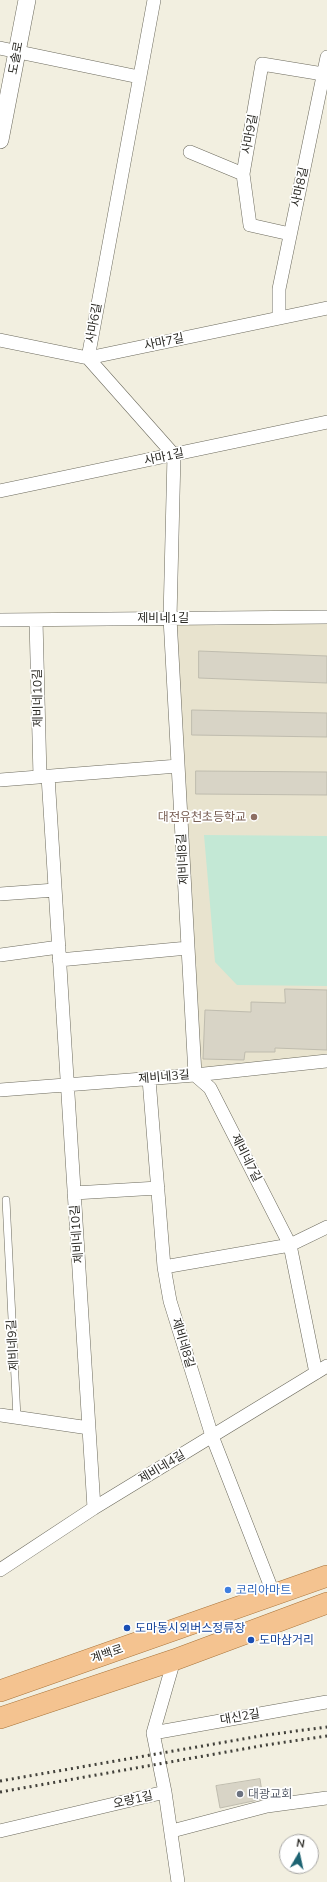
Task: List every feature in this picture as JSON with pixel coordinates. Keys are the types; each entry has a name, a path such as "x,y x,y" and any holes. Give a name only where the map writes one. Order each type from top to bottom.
{"main road":[{"name":"계백로","path":"0,1691 327,1576"},
{"path":"0,1718 174,1660 327,1603"}],"street":[{"name":"도솔로","path":"0,140 27,0"},
{"name":"사마6길","path":"154,0 88,358 174,455"},
{"path":"0,48 139,78"},
{"name":"사마8길","path":"279,318 279,289 327,57"},
{"name":"사마9길","path":"290,234 250,225 243,174 262,64 323,74"},
{"path":"190,152 243,174"},
{"name":"사마7길","path":"0,340 88,358 327,308"},
{"name":"사마1길","path":"0,492 327,422"},
{"path":"170,618 174,455"},
{"name":"제비네1길","path":"0,620 327,617"},
{"name":"제비네8길","path":"170,618 195,1075"},
{"name":"제비네10길","path":"36,620 44,777 55,890 94,1508"},
{"path":"0,780 178,766"},
{"path":"0,894 55,890"},
{"path":"0,955 188,948"},
{"name":"제비네3길","path":"0,1090 195,1075 327,1061"},
{"name":"제비네7길","path":"195,1075 210,1088 290,1245 321,1370"},
{"name":"제비네8길","path":"149,1079 164,1267 170,1301 212,1436 274,1595"},
{"path":"74,1193 158,1188"},
{"path":"164,1267 290,1245 327,1227"},
{"name":"제비네4길","path":"0,1570 94,1508 321,1370"},
{"path":"0,1415 89,1428"},
{"path":"165,1792 153,1733 174,1660"},
{"name":"대신2길","path":"153,1733 327,1702"},
{"name":"오량1길","path":"0,1831 165,1792 172,1831 178,1882"},
{"path":"172,1831 267,1806 327,1798"}],"lane":[{"name":"제비네9길","path":"6,1200 17,1418"}],"shaded area":[{"name":"대전유천초등학교","path":"327,617 327,1057 194,1069 170,618"}],"green space":[{"path":"204,835 327,836 327,986 237,985 215,962"}],"building":[{"path":"199,651 327,656 327,683 199,678"},
{"path":"192,710 327,713 327,737 192,735"},
{"path":"196,771 327,772 327,795 196,794"},
{"path":"285,989 327,990 327,1050 275,1048 275,1052 245,1052 244,1060 203,1059 205,1010 251,1012 251,1002 285,1003"},
{"path":"260,1779 263,1799 220,1808 216,1786"}],"railway":[{"path":"0,1781 266,1735 327,1727"},
{"path":"0,1792 266,1745 327,1736"}],"place":[{"name":"대전유천초등학교","path":"254,817"},
{"name":"코리아마트","path":"228,1590"},
{"name":"도마동시외버스정류장","path":"127,1628"},
{"name":"도마삼거리","path":"251,1640"},
{"name":"대광교회","path":"240,1794"}]}
